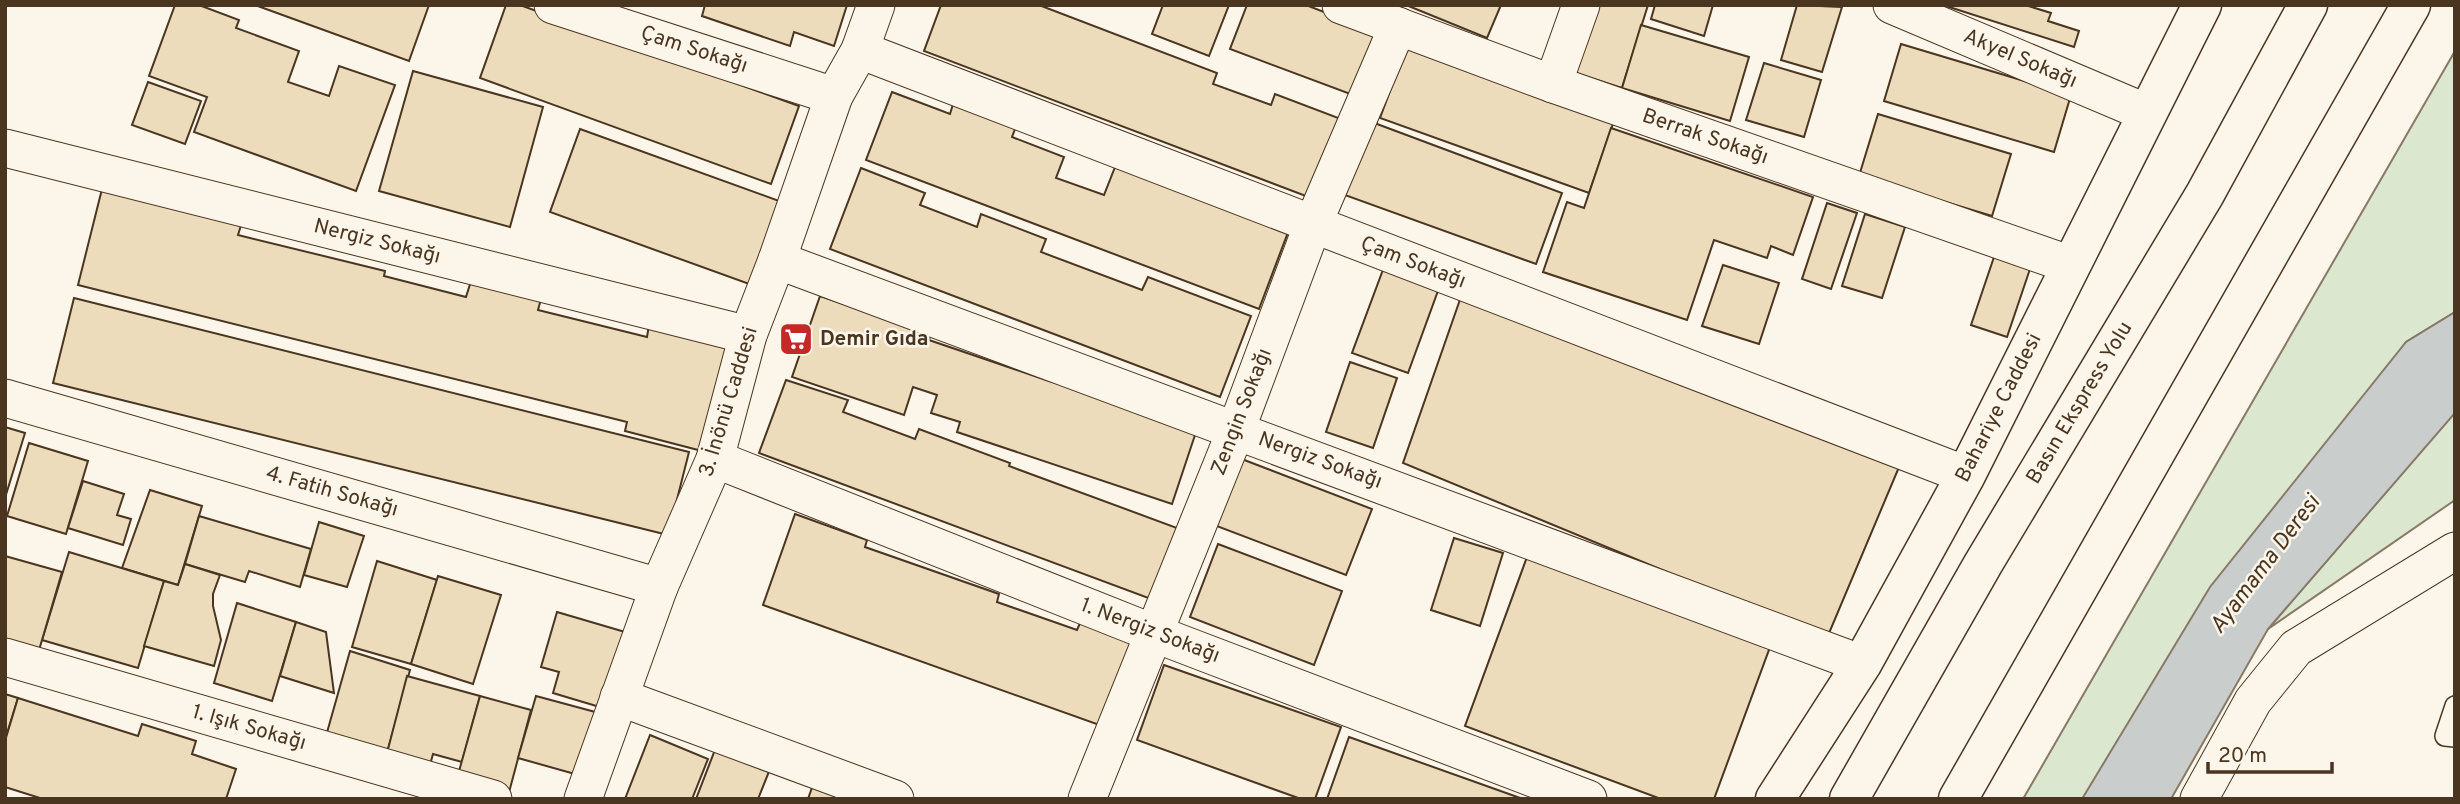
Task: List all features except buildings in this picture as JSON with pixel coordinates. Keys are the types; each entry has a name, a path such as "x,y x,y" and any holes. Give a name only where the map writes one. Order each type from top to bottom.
{"main road":[{"name":"Bahariye Caddesi","path":"1775,799 1862,664 1966,475 2202,5"},
{"name":"Basın Ekspress Yolu","path":"1849,799 1983,564 2205,194 2308,5"},
{"path":"1958,799 2411,5"}],"street":[{"name":"Çam Sokağı","path":"553,5 834,96"},
{"name":"3. İnönü Caddesi","path":"583,799 659,587 715,459 748,335 834,96 860,50 876,5"},
{"name":"Berrak Sokağı","path":"1341,5 1553,84 2071,265"},
{"path":"1553,84 1581,5"},
{"name":"Akyel Sokağı","path":"1892,5 2147,113"},
{"name":"Zengin Sokağı","path":"1087,799 1236,430 1313,224 1398,26"},
{"name":"Çam Sokağı","path":"860,50 1966,475"},
{"name":"Nergiz Sokağı","path":"5,148 748,335"},
{"name":"Nergiz Sokağı","path":"777,260 1862,664"},
{"name":"4. Fatih Sokağı","path":"5,398 659,587"},
{"name":"1. Nergiz Sokağı","path":"715,459 1153,633 1588,799"},
{"path":"2199,799 2253,701 2296,648 2455,551"},
{"name":"1. Işık Sokağı","path":"5,657 493,799"},
{"path":"619,697 895,799"}],"lane":[{"path":"2455,706 2445,736 2455,737"}],"green space":[{"path":"2455,51 2455,312 2406,342 2087,799 2023,799"},
{"path":"2455,413 2455,500 2268,629 2453,414"}],"water":[{"name":"Ayamama Deresi","path":"2455,312 2455,413 2268,629 2171,799 2082,799 2210,587 2406,342"}],"place":[{"name":"Demir Gıda","path":"796,339"}]}
